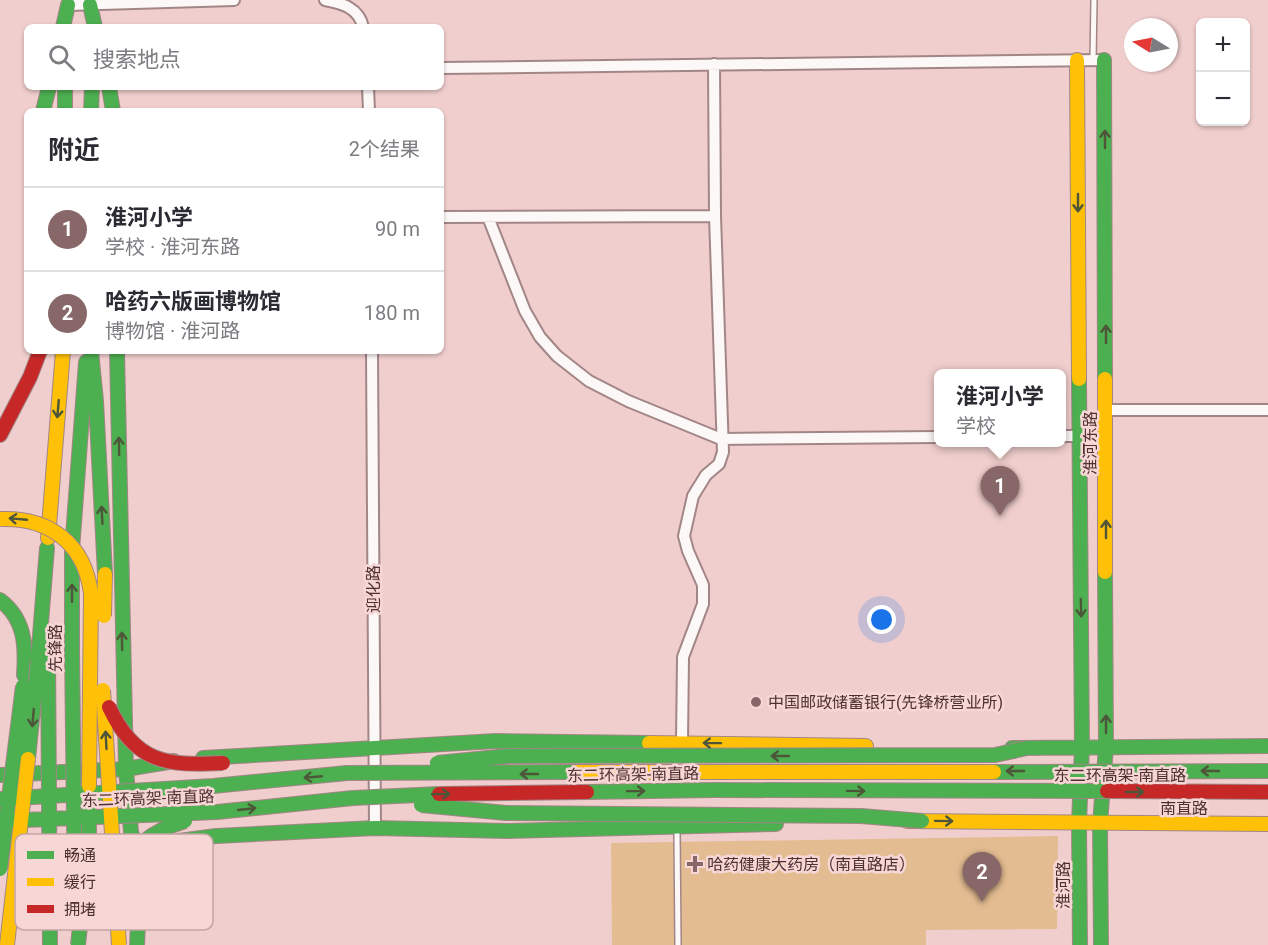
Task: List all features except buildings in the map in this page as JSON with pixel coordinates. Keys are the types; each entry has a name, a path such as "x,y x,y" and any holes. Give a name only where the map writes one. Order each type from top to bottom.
{"main road":[{"path":"90,2 91,24"},
{"path":"90,2 94,24"},
{"path":"65,24 68,3"},
{"name":"淮河东路","path":"1077,60 1082,747 1079,824"},
{"name":"淮河东路","path":"1099,60 1106,410 1106,747 1100,824"},
{"path":"45,108 48,90"},
{"path":"65,90 65,108"},
{"path":"91,108 92,90"},
{"path":"110,90 112,108"},
{"path":"0,435 30,377 39,354"},
{"path":"47,834 43,658 47,548 63,354"},
{"path":"89,354 96,401 105,574 103,690 112,834"},
{"name":"先锋路","path":"75,834 72,550 89,354"},
{"path":"117,354 126,769 132,834"},
{"path":"0,416 30,377"},
{"path":"0,519 23,518 37,522 60,534 73,546 86,568 91,594 89,834"},
{"path":"0,600 16,614 24,633 25,643 24,675 0,869"},
{"path":"20,834 43,658"},
{"path":"103,690 114,721 128,742 143,753 174,764 193,766 217,760"},
{"path":"124,699 131,730 142,741 169,754 217,760"},
{"path":"0,775 126,769 217,760 300,759 374,748 496,741 1027,748 1268,746"},
{"path":"347,773 508,756 995,755 1027,748"},
{"name":"东二环高架-南直路","path":"0,799 213,786 347,773 1268,771"},
{"name":"东二环高架-南直路","path":"0,821 217,812 353,798 426,794 714,790 1268,792"},
{"path":"353,798 506,813 861,816 922,821"},
{"path":"152,834 164,826 217,812"},
{"path":"213,836 375,828 507,831 922,821"},
{"name":"南直路","path":"922,821 1268,824"},
{"name":"淮河路","path":"1079,824 1080,945"},
{"path":"1100,824 1101,945"},
{"path":"0,846 15,845"},
{"path":"7,945 15,876"},
{"path":"50,930 50,945"},
{"name":"先锋路","path":"77,930 77,945"},
{"path":"77,945 79,930"},
{"path":"106,945 107,930"},
{"path":"118,930 119,945"},
{"path":"137,945 138,930"}],"street":[{"path":"68,3 234,0"},
{"path":"324,0 350,4 362,19 363,24"},
{"path":"444,68 1099,60"},
{"path":"682,742 682,657 704,604 704,585 688,551 684,536 693,496 706,475 719,464 723,452 715,216 714,64"},
{"path":"368,90 369,108"},
{"path":"444,217 715,216"},
{"path":"488,217 525,311 540,337 557,356 589,381 618,396 721,439 934,437"},
{"name":"迎化路","path":"372,354 375,828"},
{"path":"1106,410 1268,410"},
{"path":"1066,436 1079,436"}],"lane":[{"path":"1094,0 1099,60"},
{"path":"676,826 678,945"}],"shaded area":[{"path":"1058,836 1057,929 926,930 926,945 612,945 611,843"}],"traffic: fast":[{"path":"64,24 68,5"},
{"path":"90,5 94,24"},
{"path":"1104,60 1105,379"},
{"path":"44,108 48,90"},
{"path":"65,90 65,108"},
{"path":"91,108 92,90"},
{"path":"110,90 112,108"},
{"path":"91,354 105,574"},
{"path":"117,354 126,769 132,834"},
{"path":"72,651 72,550 86,362"},
{"path":"1079,379 1082,747 1079,824 1080,945"},
{"path":"38,660 47,548"},
{"path":"1101,945 1100,824 1106,747 1105,572"},
{"path":"0,600 15,616 22,633 25,653 24,675"},
{"path":"72,651 74,834"},
{"path":"48,655 49,834"},
{"path":"28,759 38,660"},
{"path":"0,869 23,686"},
{"path":"203,758 496,741 649,743"},
{"path":"1012,748 1268,746"},
{"path":"437,763 508,756 995,755 1027,748"},
{"path":"0,775 126,769 174,761"},
{"path":"994,772 1268,771"},
{"path":"0,799 213,786 347,773 577,772"},
{"path":"89,786 89,834"},
{"path":"587,792 1107,791"},
{"path":"0,821 217,812 353,798 439,794"},
{"path":"421,805 506,813 861,816 922,821"},
{"path":"155,834 185,821"},
{"path":"213,836 375,828 507,831 776,824"},
{"path":"50,930 50,945"},
{"path":"78,945 80,930"},
{"path":"137,945 138,930"}],"traffic: slow":[{"path":"1077,60 1079,379"},
{"path":"48,538 63,354"},
{"path":"1105,379 1105,572"},
{"path":"0,519 34,523 62,537 73,548 87,576 91,594 89,786"},
{"path":"104,616 105,574"},
{"path":"103,690 112,834"},
{"path":"649,743 866,746"},
{"path":"20,834 28,759"},
{"path":"577,772 994,772"},
{"path":"907,821 1268,824"},
{"path":"1,845 15,845"},
{"path":"7,945 15,874"},
{"path":"118,930 119,945"}],"traffic: jam":[{"path":"0,435 30,377 39,354"},
{"path":"109,707 130,740 141,750 154,757 185,763 223,763"},
{"path":"1107,791 1268,792"},
{"path":"439,794 587,792"}],"place":[{"name":"淮河小学","path":"1000,516"},
{"name":"中国邮政储蓄银行(先锋桥营业所)","path":"756,702"},
{"name":"哈药健康大药房（南直路店）","path":"695,864"},
{"name":"哈药六版画博物馆","path":"982,902"}]}
